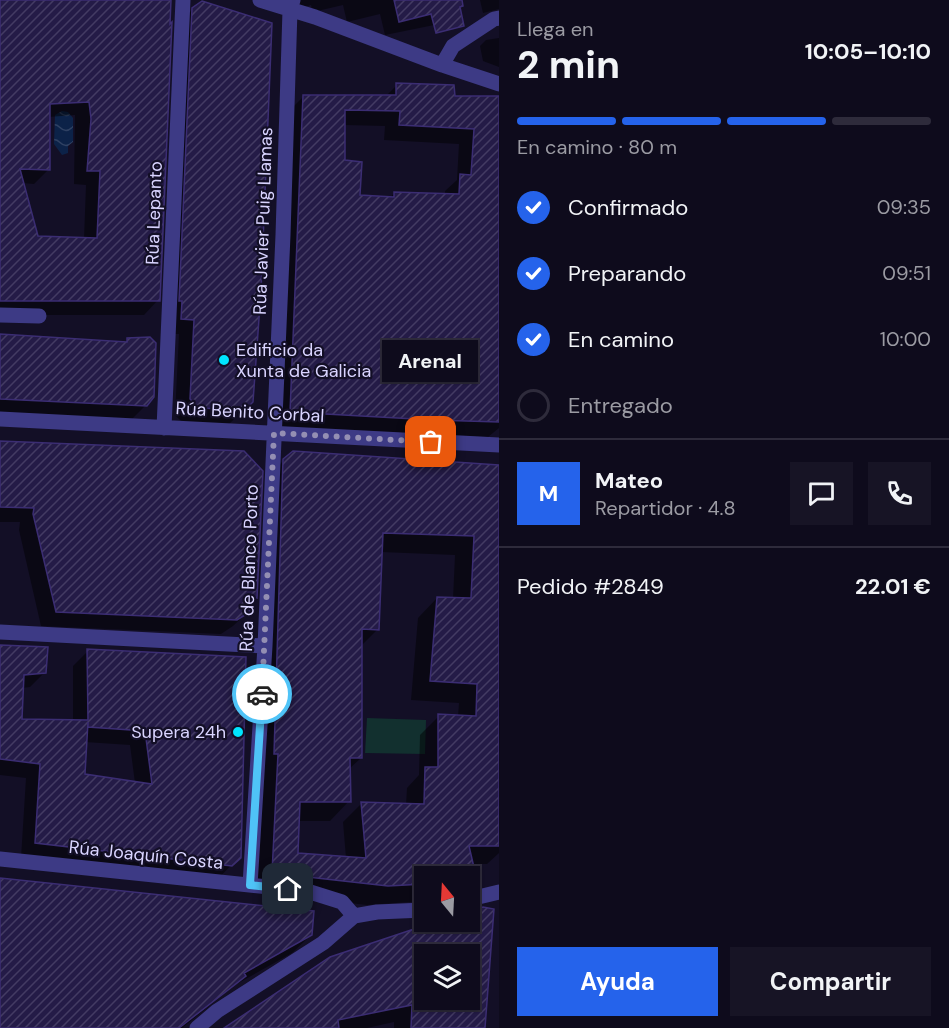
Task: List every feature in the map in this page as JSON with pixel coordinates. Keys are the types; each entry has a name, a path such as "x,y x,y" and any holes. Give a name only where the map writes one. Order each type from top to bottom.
{"street":[{"name":"Rúa Lepanto","path":"164,428 183,0"},
{"path":"260,0 291,5 315,17 499,84"},
{"name":"Rúa Javier Puig Llamas","path":"274,433 291,5"},
{"path":"442,65 453,46 499,18"},
{"path":"0,315 39,316"},
{"name":"Rúa Benito Corbal","path":"0,419 499,445"},
{"name":"Rúa de Blanco Porto","path":"250,885 265,646 274,433"},
{"path":"0,632 265,646"},
{"name":"Rúa Joaquín Costa","path":"0,859 307,891 342,902 354,916"},
{"path":"480,897 499,892"},
{"path":"197,1028 217,1011 323,943 354,916 377,912 414,910"}],"green space":[{"path":"367,718 426,720 425,754 365,753"}],"water":[{"path":"62,111 68,112 73,118 73,142 68,146 68,153 62,155 54,144 55,115"}],"building":[{"path":"0,0 171,0 170,24 172,22 160,301 0,301","holes":["89,102 91,119 87,171 100,171 97,238 38,236 20,169 50,170 50,104"]},
{"path":"394,0 462,0 463,6 460,7 464,26 436,33 431,14 399,22"},
{"path":"202,1 272,23 261,291 253,402 245,410 199,408 190,399 194,320 181,319 182,301 179,301 192,8"},
{"path":"396,83 454,85 455,96 499,96 499,422 290,412 303,95 396,95","holes":["345,110 400,111 399,125 474,129 471,175 460,174 459,194 394,192 394,197 360,195 362,162 345,160"]},
{"path":"0,334 127,342 127,338 150,337 156,343 154,397 147,406 0,399"},
{"path":"0,441 244,451 263,471 257,598 251,597 250,612 237,620 56,612 33,514 34,508 0,507"},
{"path":"293,451 499,465 499,846 469,846 474,866 414,866 414,885 388,886 272,873 278,754 274,754 283,459","holes":["383,533 474,536 471,598 437,597 430,681 477,684 476,716 438,714 438,767 425,767 424,804 361,802 366,858 298,853 300,802 351,802 350,758 362,758 362,629 379,630"]},
{"path":"0,645 48,647 46,673 24,675 22,719 88,720 87,649 246,657 241,858 232,866 35,843 40,764 0,759","holes":["88,722 88,727 145,731 152,784 85,774"]},
{"path":"0,878 314,911 312,935 244,973 246,976 179,1028 0,1028"},
{"path":"480,908 494,909 485,1028 411,1028 412,1005 338,1020 339,1028 224,1028 330,957 414,929 414,932 480,932"}],"way so far":[{"path":"262,694 274,433 431,442"}],"place":[{"name":"Edificio da Xunta de Galicia","path":"224,360"},
{"name":"Arenal","path":"431,442"},
{"name":"Supera 24h","path":"238,732"}],"route":[{"path":"262,694 250,885 288,889"}]}
